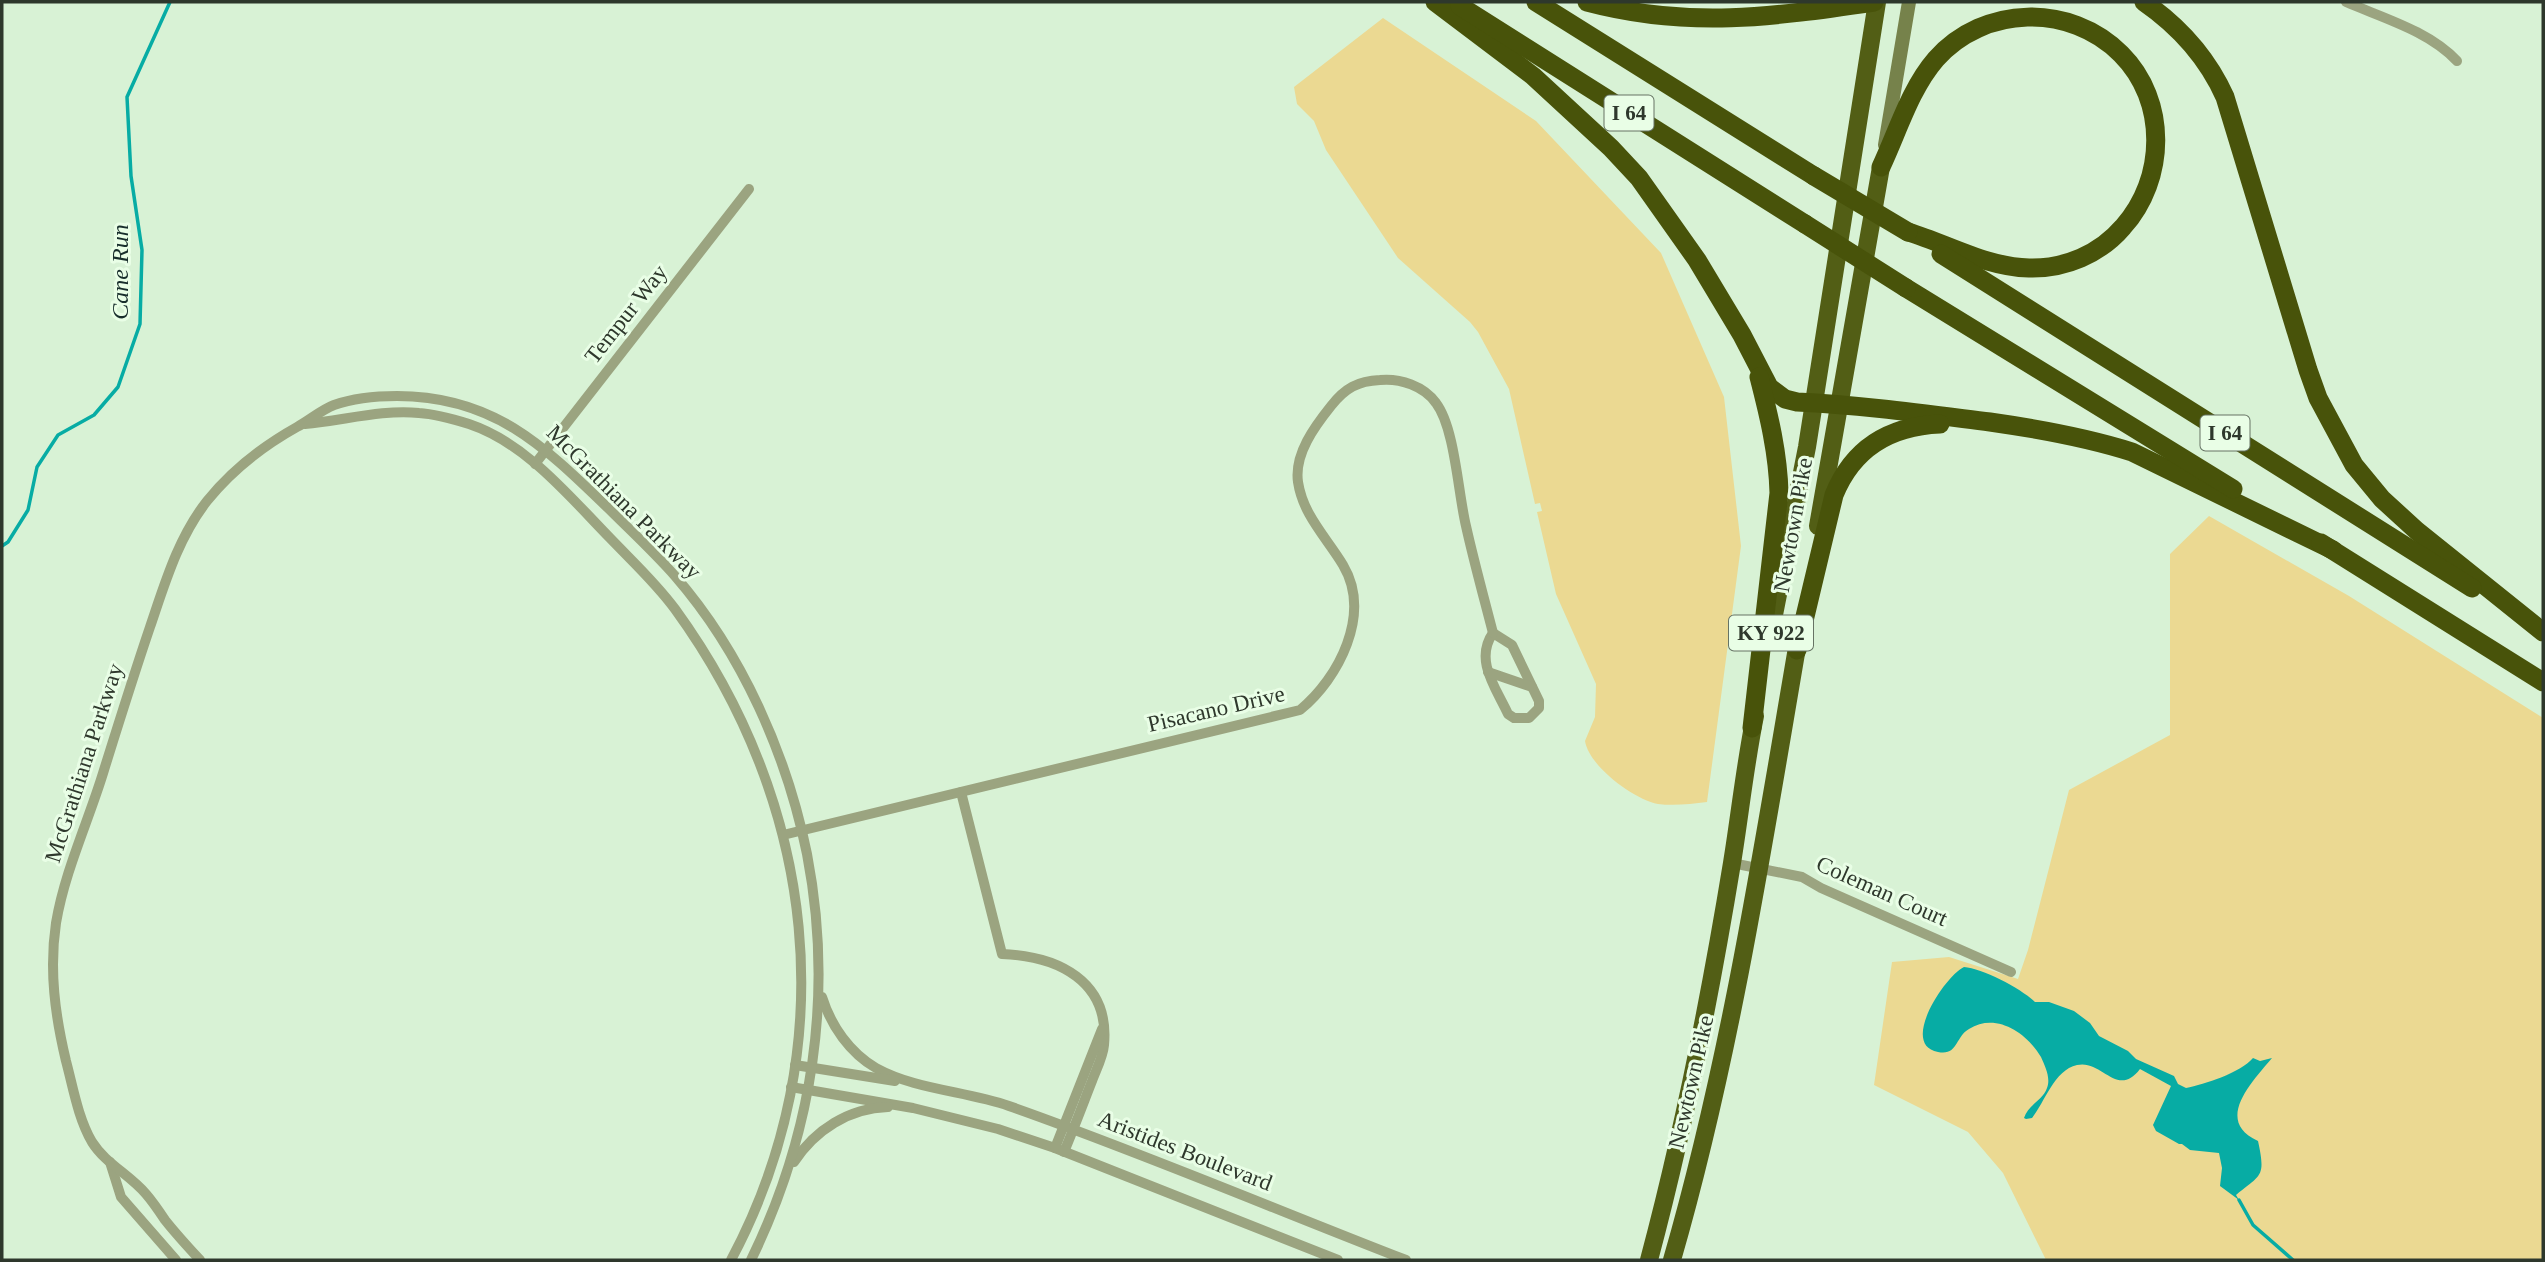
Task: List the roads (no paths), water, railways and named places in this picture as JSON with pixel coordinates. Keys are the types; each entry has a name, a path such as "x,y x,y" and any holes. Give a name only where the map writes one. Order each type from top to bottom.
{"highway":[{"path":"1435,2 1533,76 1611,148 1639,178 1697,260 1742,335 1769,387 1776,394 1785,399 1814,403 1949,415 2059,432 2132,452 2333,550"},
{"name":"I 64","path":"1453,2 1906,288 2543,682"},
{"name":"I 64","path":"1536,2 1908,232 2543,632"},
{"path":"1587,2 1668,18 1710,20 1803,12 1875,2"},
{"name":"Newtown Pike","path":"1649,1260 1668,1190 1698,1055 1732,863 1752,728 1814,403 1875,2"},
{"path":"2144,2 2165,16 2194,45 2214,73 2225,97 2314,389 2354,465 2382,499 2417,531 2543,632"},
{"path":"1881,167 1909,104 1936,59 1976,28 1998,20 2037,16 2077,25 2120,53 2132,67 2148,95 2156,139 2156,158 2151,179 2134,215 2105,244 2090,254 2072,262 2029,268 1978,259 1908,232"},
{"name":"Newtown Pike","path":"1672,1260 1722,1062 1881,167"},
{"path":"1752,728 1779,493 1772,428 1755,363"},
{"path":"1797,650 1834,495 1842,475 1867,448 1895,432 1927,424 1989,422"}],"main road":[{"name":"Newtown Pike","path":"1881,167 1909,2"}],"street":[{"path":"2346,2 2445,47 2457,61"},
{"name":"Tempur Way","path":"535,464 749,189"},
{"name":"Pisacano Drive","path":"783,835 1300,710 1315,698 1342,657 1350,637 1354,611 1352,592 1344,567 1310,519 1297,480 1302,454 1312,430 1334,402 1358,382 1393,379 1425,392 1439,406 1449,436 1465,524 1493,634"},
{"name":"McGrathiana Parkway","path":"200,1260 167,1223 148,1195 93,1144 84,1122 57,1026 54,957 57,922 133,679 185,534 205,503 262,447 330,407 356,399 381,396 421,396 467,405 514,427 547,449 673,573 735,664 772,740 801,831 817,922 819,984 809,1090 789,1170 751,1260"},
{"name":"McGrathiana Parkway","path":"303,424 418,412 489,433 535,464 651,580 673,607 733,703 761,764 783,835 795,893 801,947 800,1004 791,1087 768,1174 742,1240 730,1260"},
{"path":"1493,634 1512,645 1539,701 1538,708 1529,718 1514,718 1508,714 1488,672 1484,656 1486,643 1493,634"},
{"path":"716,674 735,664"},
{"path":"1488,672 1532,687"},
{"path":"961,792 1002,954 1047,962 1075,974 1097,997 1103,1015 1104,1046 1060,1150"},
{"name":"Coleman Court","path":"1732,863 1758,866 1801,877 2011,972"},
{"name":"Aristides Boulevard","path":"819,984 826,1010 835,1027 862,1058 889,1074 1007,1105 1406,1260"},
{"name":"Aristides Boulevard","path":"795,1065 946,1090"},
{"name":"Aristides Boulevard","path":"791,1087 913,1108 998,1129 1060,1150 1338,1260"},
{"name":"Aristides Boulevard","path":"789,1170 811,1140 838,1120 880,1107 913,1108"},
{"name":"McGrathiana Parkway","path":"110,1162 121,1197 176,1260"}],"water":[{"path":"1964,967 2001,980 2035,1002 2049,1002 2074,1011 2090,1023 2099,1036 2128,1051 2136,1059 2174,1076 2178,1084 2186,1088 2231,1073 2253,1058 2260,1061 2272,1058 2247,1089 2238,1112 2239,1123 2245,1133 2258,1141 2261,1162 2256,1178 2236,1195 2239,1200 2220,1186 2222,1168 2219,1153 2190,1150 2156,1131 2153,1125 2171,1086 2140,1069 2124,1080 2086,1065 2069,1068 2056,1080 2032,1118 2026,1119 2024,1118 2029,1110 2045,1092 2048,1080 2041,1057 2019,1033 2000,1024 1979,1024 1964,1032 1949,1051 1938,1052 1927,1047 1923,1037 1929,1010 1946,983"}],"waterway":[{"name":"Cane Run","path":"2,546 8,542 28,510 37,467 58,435 94,415 118,387 140,324 142,250 131,176 127,97 170,2"},
{"path":"2239,1200 2253,1225 2293,1260"}]}
